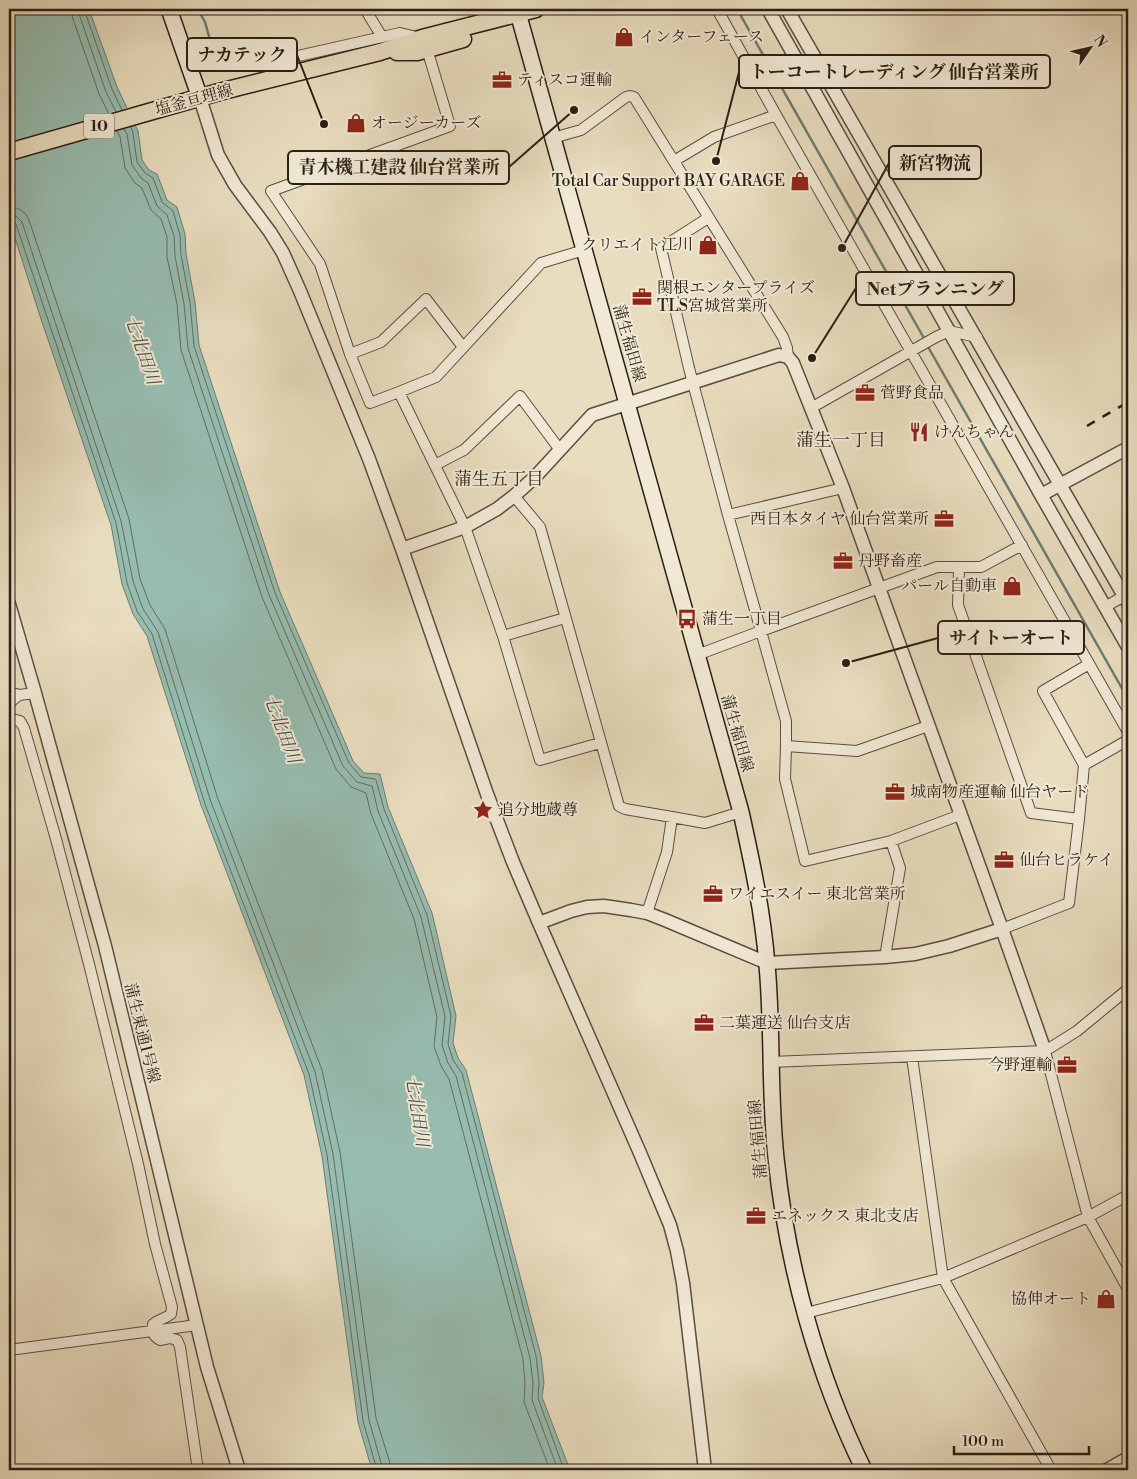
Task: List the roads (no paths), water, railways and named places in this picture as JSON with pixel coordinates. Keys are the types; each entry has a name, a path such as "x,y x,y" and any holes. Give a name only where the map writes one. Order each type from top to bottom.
{"main road":[{"path":"169,9 194,99"},
{"name":"塩釜亘理線","path":"425,44 518,11 536,9"},
{"name":"塩釜亘理線","path":"9,152 381,45 426,44 443,40 450,43 501,29 518,11"},
{"name":"蒲生福田線","path":"518,11 740,812 756,880 767,963 775,1157 787,1236 818,1355 838,1411 864,1470"}],"street":[{"path":"254,66 381,45 365,9"},
{"path":"717,9 776,115 915,349 1022,545 1128,732"},
{"path":"768,9 1128,647"},
{"path":"788,9 1126,600 1105,607"},
{"path":"425,44 450,126 271,191 320,264 350,354 370,403 436,377 541,263 584,250"},
{"path":"553,138 581,130 626,98 632,96 783,337 788,357 793,363 843,488 1045,1051 1088,1218 1128,1289"},
{"path":"194,99 218,156 228,174 277,243 288,262 369,459 487,794 539,923 670,1225 683,1283 705,1470"},
{"path":"674,161 714,137 776,115"},
{"path":"708,218 662,248 693,382 786,721 785,779 805,861 890,841 960,815"},
{"path":"350,354 381,342 426,299 463,347"},
{"path":"811,408 949,331 977,337"},
{"path":"402,549 465,527 497,508 514,496 592,415 779,355 788,357"},
{"path":"400,392 465,527 503,636 540,760 600,743"},
{"path":"435,465 464,450 520,396 560,450"},
{"path":"1041,495 1128,448"},
{"path":"728,515 843,488"},
{"path":"514,496 540,528 619,806 625,809 705,822 740,812"},
{"path":"696,655 937,567 981,567 1022,545"},
{"path":"959,567 958,605 1031,813 1078,819"},
{"name":"蒲生東通1号線","path":"9,604 104,946 207,1367 239,1470"},
{"path":"503,636 565,618"},
{"path":"539,923 587,907 604,906 647,913 767,963 915,954 949,946 1002,929 1069,903 1084,765 1043,691 1089,664"},
{"path":"9,703 14,693 35,693"},
{"path":"9,722 20,721 24,728 56,838 89,964 138,1164 155,1244 172,1307 171,1314 153,1324 152,1331 155,1337 160,1340 170,1338 177,1340 180,1347 198,1470"},
{"path":"786,746 857,751 928,726"},
{"path":"1084,765 1128,740"},
{"path":"647,913 667,852 672,817"},
{"path":"885,957 900,868 890,841"},
{"path":"771,1062 1045,1051 1076,1031 1128,990"},
{"path":"912,1057 943,1278 1051,1470"},
{"path":"806,1312 943,1278 1088,1218 1128,1195"},
{"path":"9,1350 198,1324"},
{"path":"1107,1470 1128,1458"}],"water":[{"name":"七北田川","path":"9,9 89,9 117,87 138,131 142,160 149,170 157,174 167,200 177,207 185,234 186,254 195,302 199,345 280,592 353,761 364,773 380,774 388,807 432,913 456,1016 453,1043 458,1058 466,1070 541,1356 544,1383 542,1397 570,1470 372,1470 358,1422 322,1156 304,1075 201,805 147,636 133,614 122,584 111,525 9,219"}],"waterway":[{"path":"191,9 201,15 205,22 215,58"},
{"path":"737,9 925,340"},
{"path":"927,345 1128,699"}],"railway":[{"path":"1087,426 1128,402"}],"place":[{"name":"インターフェース","path":"624,37"},
{"name":"ティスコ運輸","path":"502,80"},
{"name":"青木機工建設 仙台営業所","path":"574,110"},
{"name":"オージーカーズ","path":"356,123"},
{"name":"ナカテック","path":"324,124"},
{"name":"トーコートレーディング 仙台営業所","path":"716,161"},
{"name":"Total Car Support BAY GARAGE","path":"800,181"},
{"name":"クリエイト江川","path":"708,245"},
{"name":"新宮物流","path":"842,248"},
{"name":"関根エンタープライズ TLS宮城営業所","path":"642,297"},
{"name":"Netプランニング","path":"812,358"},
{"name":"菅野食品","path":"865,393"},
{"name":"けんちゃん","path":"919,432"},
{"name":"西日本タイヤ 仙台営業所","path":"944,519"},
{"name":"丹野畜産","path":"843,561"},
{"name":"パール自動車","path":"1012,586"},
{"name":"蒲生一丁目","path":"687,619"},
{"name":"サイトーオート","path":"846,663"},
{"name":"城南物産運輸 仙台ヤード","path":"895,792"},
{"name":"追分地蔵尊","path":"483,810"},
{"name":"仙台ヒラケイ","path":"1004,860"},
{"name":"ワイエスイー 東北営業所","path":"713,894"},
{"name":"二葉運送 仙台支店","path":"704,1023"},
{"name":"今野運輸","path":"1067,1065"},
{"name":"エネックス 東北支店","path":"756,1216"},
{"name":"協伸オート","path":"1106,1299"}],"district":[{"name":"蒲生一丁目","path":"841,440"},
{"name":"蒲生五丁目","path":"499,479"}]}
